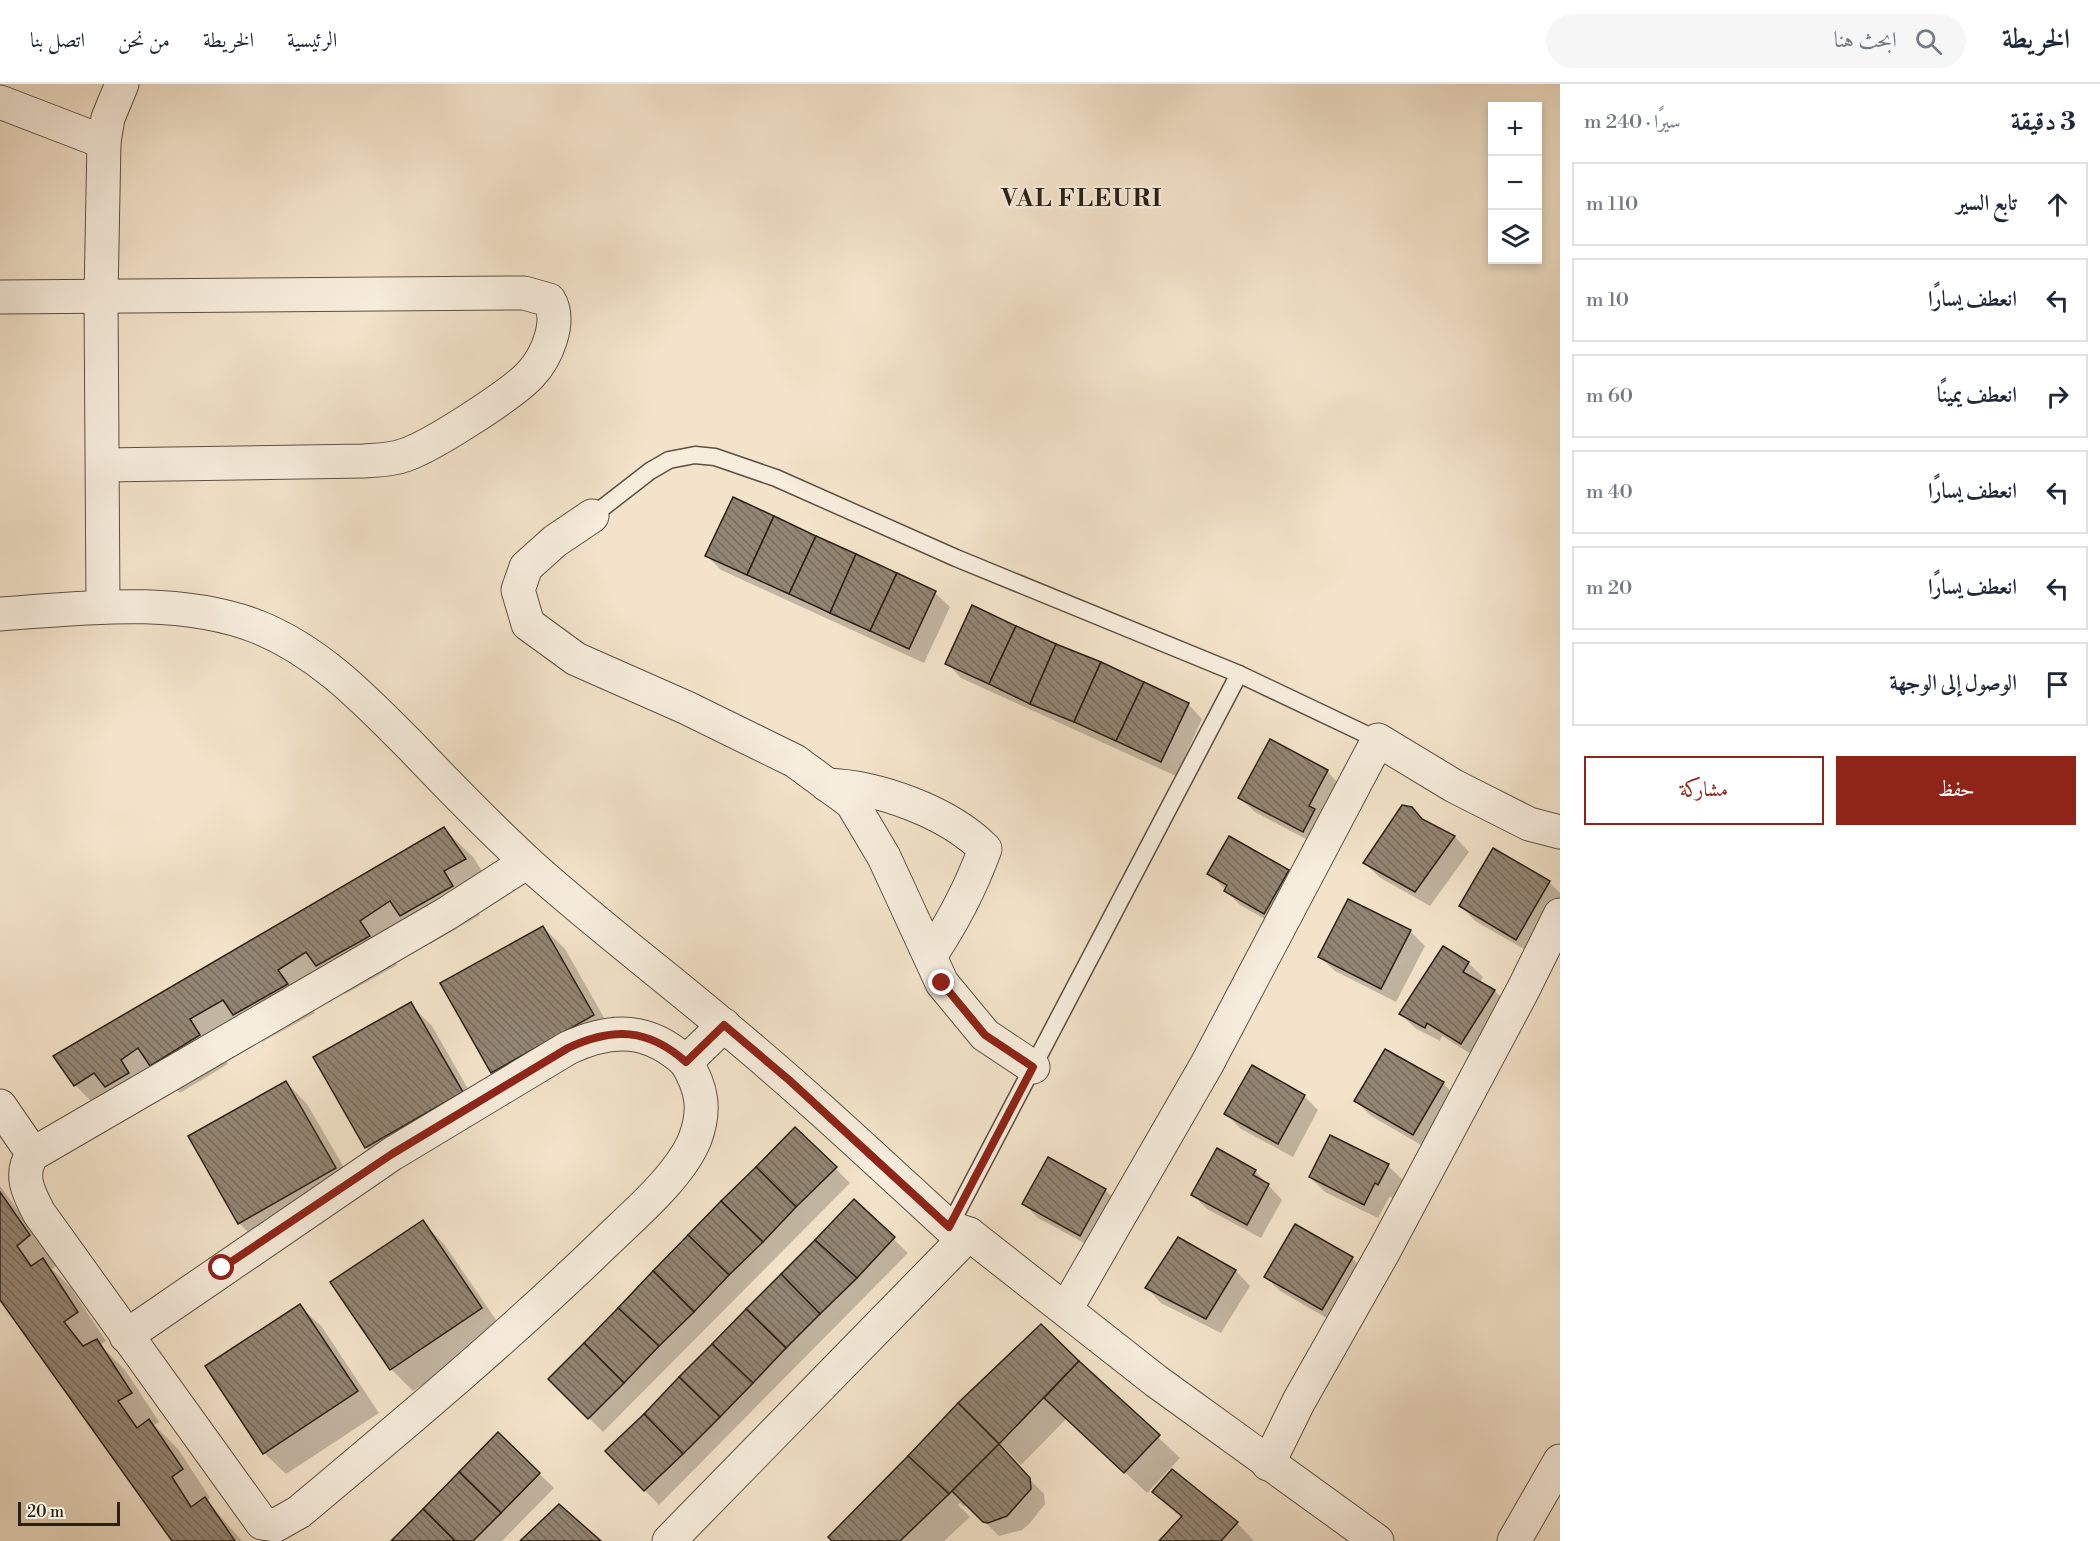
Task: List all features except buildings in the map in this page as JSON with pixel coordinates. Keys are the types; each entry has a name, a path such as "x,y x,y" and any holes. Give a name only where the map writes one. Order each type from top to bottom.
{"street":[{"path":"103,607 101,296 104,142 108,118 122,84"},
{"path":"0,102 104,142"},
{"path":"0,297 524,293 549,300 555,309 556,319 545,351 532,373 523,381 407,454 364,461 103,465"},
{"path":"592,516 555,541 526,567 518,590 528,624 576,659 687,708 795,761 852,803 884,857 942,983 985,1035 1033,1067"},
{"path":"0,614 103,607 181,610 218,616 256,626 291,642 320,661 370,704 527,862 789,1080 959,1231 1066,1309 1156,1381 1377,1541"},
{"path":"1066,1309 1207,1064 1378,740 1454,786 1529,824 1560,832"},
{"path":"827,785 861,789 921,808 972,836 985,849 970,886 930,956"},
{"path":"126,1336 392,1154 568,1048 594,1038 627,1034 659,1041 686,1062 697,1083 703,1106 694,1140 684,1159 636,1212 533,1313 299,1512 281,1523 262,1523 126,1336 39,1214 30,1197 25,1172 26,1163 33,1154 446,914 527,862"},
{"path":"1268,1464 1299,1401 1384,1251 1523,990 1560,915"},
{"path":"686,1062 724,1025"},
{"path":"0,1106 33,1154"},
{"path":"669,1541 959,1231"},
{"path":"1514,1541 1560,1461"}],"lane":[{"path":"592,516 650,471 669,460 695,455 715,457 776,478 956,558 1239,674 1378,740"},
{"path":"959,1231 1033,1067 1239,674"}],"district":[{"name":"VAL FLEURI","path":"1082,198"}],"route":[{"path":"222,1268 392,1154 568,1048 609,1034 627,1034 659,1041 686,1062 724,1025 789,1080 949,1227 1033,1067 985,1035 942,983"}]}
